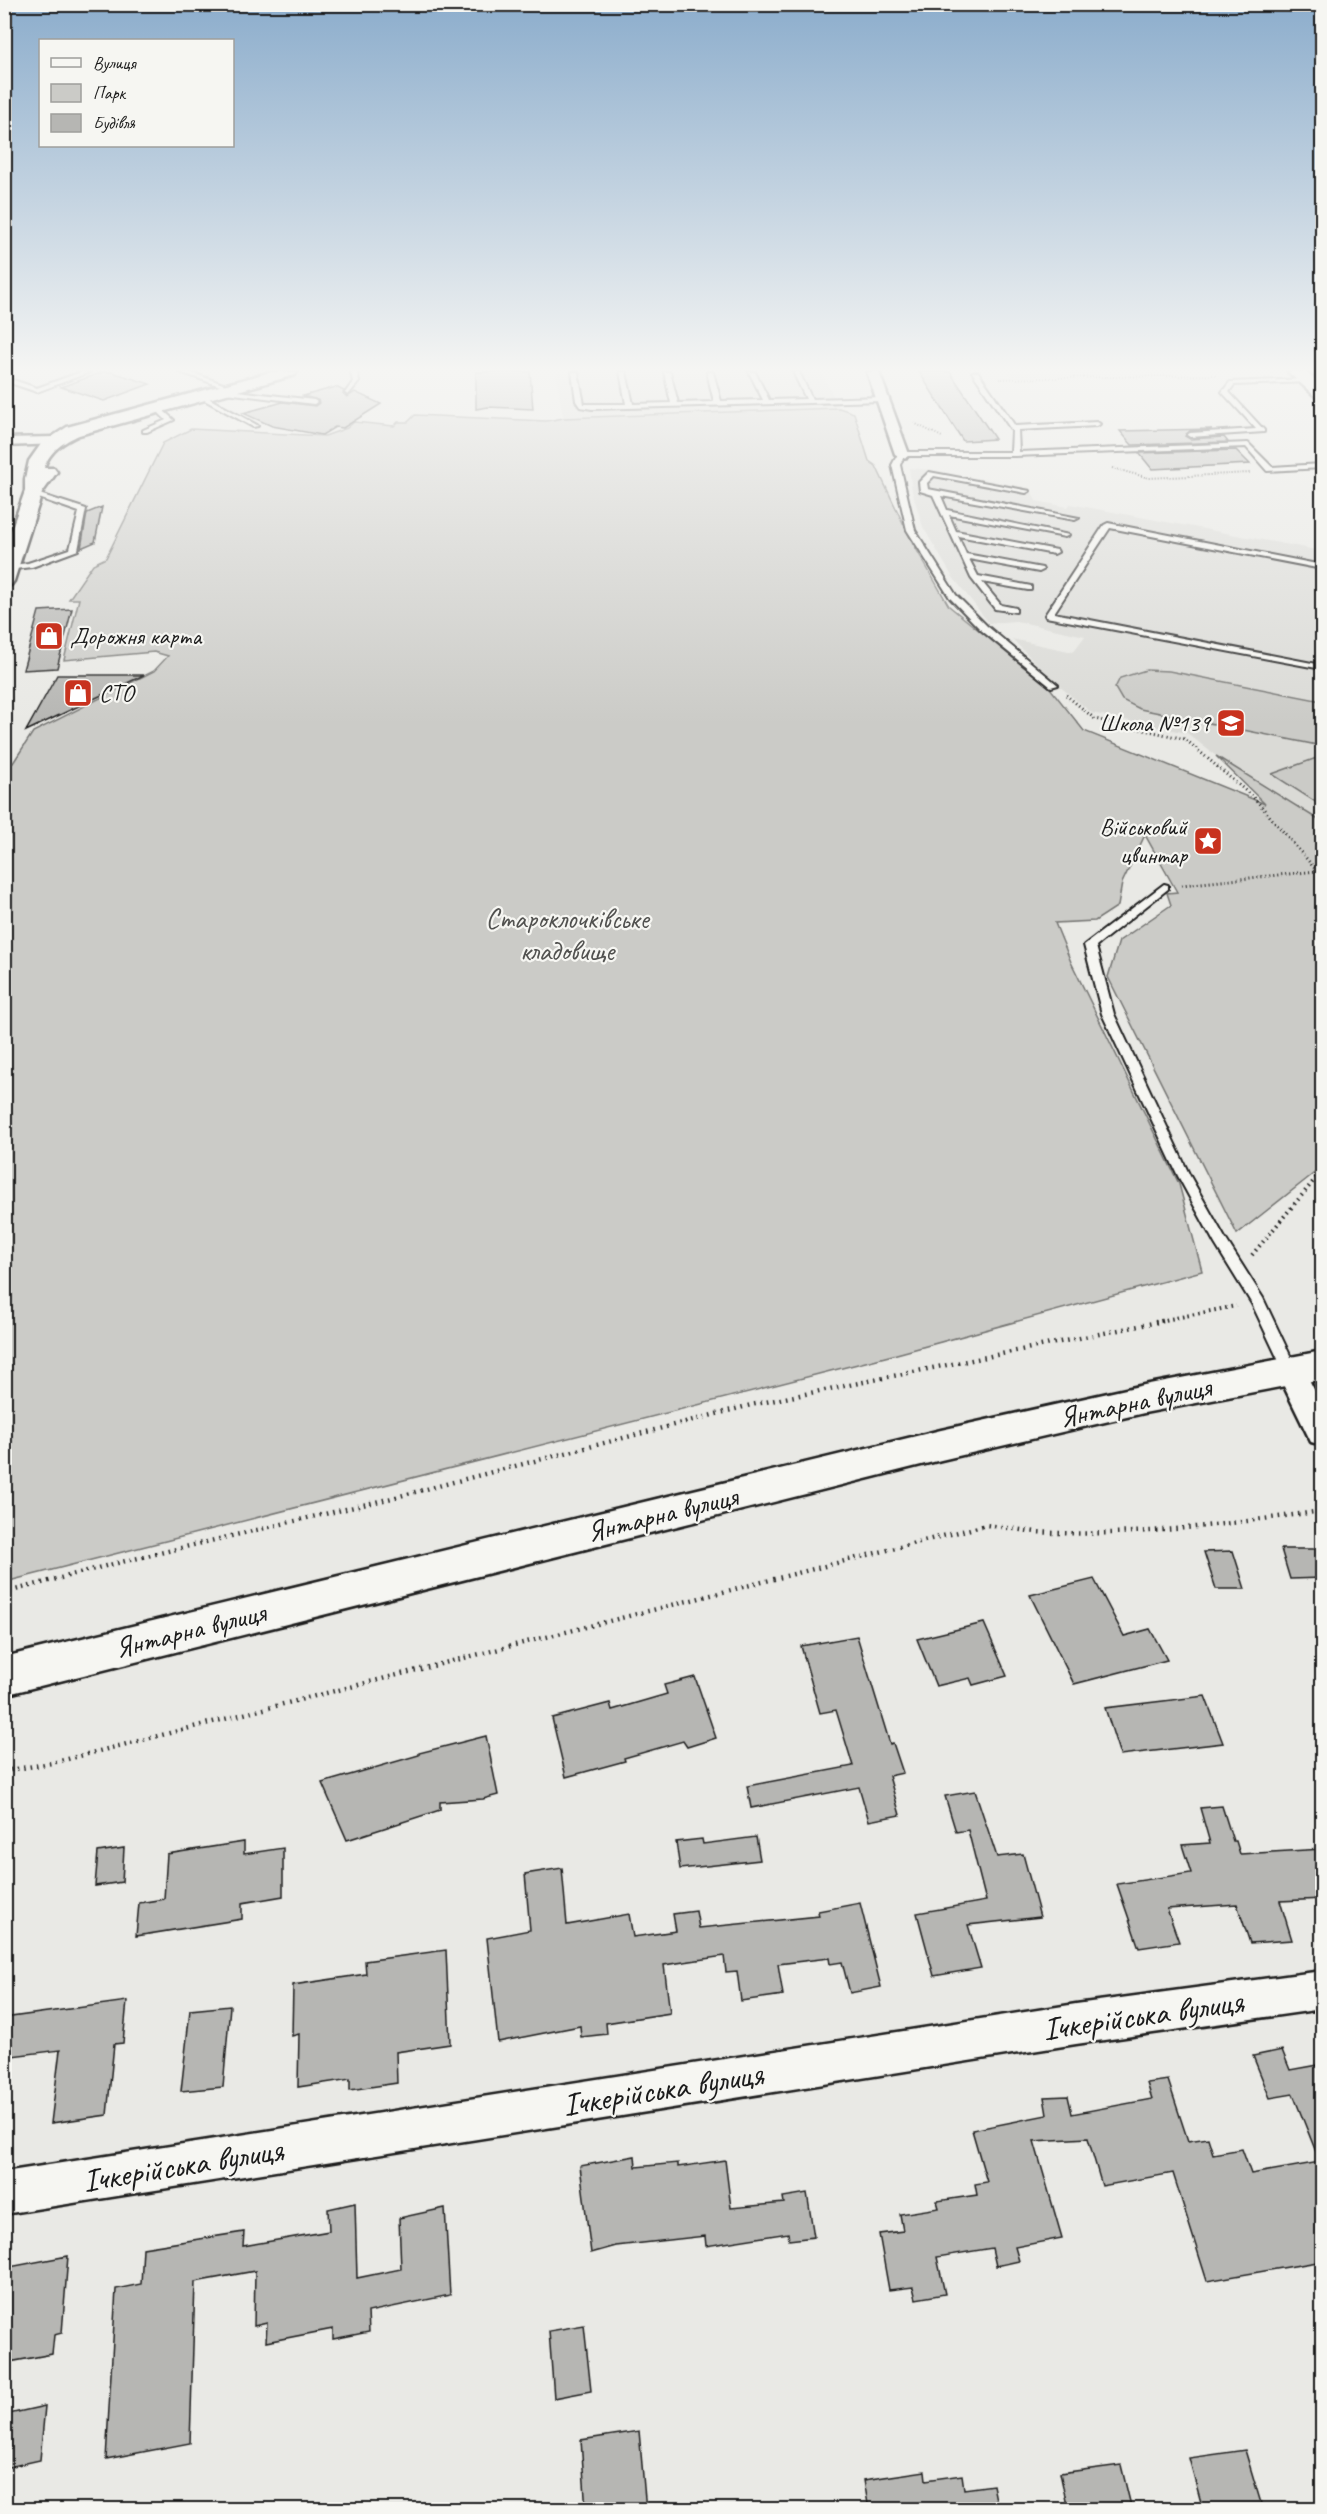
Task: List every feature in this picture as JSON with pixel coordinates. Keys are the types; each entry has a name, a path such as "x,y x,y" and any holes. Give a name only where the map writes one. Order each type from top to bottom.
{"main road":[{"path":"7,575 36,489"},
{"name":"Янтарна вулиця","path":"4,1676 941,1445 1144,1399 1306,1367"}],"street":[{"path":"1306,1367 1323,1433"},
{"name":"Ічкерійська вулиця","path":"4,2193 1076,2024 1323,1990"}],"lane":[{"path":"902,489 911,530 953,596 984,628 1054,685"},
{"path":"923,489 936,494 1075,518"},
{"path":"1017,489 1026,491"},
{"path":"7,575 74,550 84,511 34,492"},
{"path":"936,494 975,578 998,607 1013,610"},
{"path":"944,512 1065,535"},
{"path":"1323,567 1108,525 1048,615 1320,667 1323,662"},
{"path":"953,533 1054,552"},
{"path":"963,556 1039,570"},
{"path":"975,578 1029,588"},
{"path":"1164,888 1090,945 1108,1014 1185,1176 1258,1302 1306,1367"}],"path":[{"path":"1054,685 1095,719 1185,739 1255,800 1323,876"},
{"path":"1164,888 1317,870"},
{"path":"1239,1271 1323,1171"},
{"path":"4,1593 113,1564 388,1499 751,1406 1258,1302"},
{"path":"4,1771 63,1761 986,1525 1044,1532 1157,1531 1226,1525 1323,1511"}],"shaded area":[{"path":"1031,489 1036,501 1068,507 1070,504 1322,551 1322,756 1272,774 1317,803 1322,801 1322,822 1216,756 1187,733 1092,713 1058,685 1012,639 1073,652 1085,636 1016,621 989,623 952,576 923,527 912,491"}],"green space":[{"name":"Староклочківське кладовище","path":"140,489 887,489 911,540 949,606 1050,688 1084,731 1265,804 1216,756 1322,822 1322,1167 1237,1234 1108,977 1119,941 1171,905 1167,893 1177,892 1145,835 1122,883 1118,906 1095,921 1055,923 1071,962 1179,1184 1202,1271 893,1355 5,1582 5,779 7,764 13,763 33,732 154,671 168,656 154,652 64,660 79,599 69,599 93,564 106,558"},
{"path":"1146,670 1169,671 1322,701 1322,746 1140,709 1122,700 1115,688 1120,678"},
{"path":"1322,756 1322,801 1317,803 1272,774"}],"building":[{"path":"102,507 95,542 81,548 87,513"},
{"name":"Дорожня карта","path":"72,609 57,668 23,670 39,611"},
{"name":"СТО","path":"57,675 144,675 26,731"},
{"path":"1281,1549 1323,1549 1323,1578 1290,1579"},
{"path":"1233,1551 1245,1589 1216,1589 1204,1552"},
{"path":"1094,1579 1124,1636 1150,1629 1167,1660 1074,1684 1030,1595"},
{"path":"984,1623 1007,1676 973,1685 970,1678 936,1686 917,1639"},
{"path":"857,1636 890,1744 893,1743 903,1773 889,1776 900,1815 869,1821 859,1787 751,1808 747,1786 853,1766 836,1710 820,1713 801,1646"},
{"path":"695,1677 716,1738 687,1747 683,1741 624,1758 625,1761 566,1777 552,1718 610,1703 612,1710 667,1694 664,1685"},
{"path":"1205,1696 1223,1743 1120,1755 1105,1708"},
{"path":"486,1736 498,1795 483,1799 440,1802 440,1810 347,1840 322,1783 419,1755 419,1753"},
{"path":"975,1791 997,1857 1023,1854 1040,1917 968,1925 981,1968 934,1976 917,1913 986,1901 968,1830 956,1832 945,1796"},
{"path":"1222,1806 1233,1841 1236,1841 1240,1854 1323,1849 1323,1899 1280,1901 1292,1940 1250,1943 1237,1904 1167,1909 1179,1942 1139,1948 1117,1884 1191,1873 1182,1845 1210,1843 1200,1808"},
{"path":"756,1837 760,1860 680,1869 676,1842 702,1839 703,1844"},
{"path":"244,1842 244,1854 283,1848 283,1896 242,1903 242,1919 136,1936 139,1903 164,1899 167,1854"},
{"path":"124,1848 122,1882 95,1886 98,1852"},
{"path":"562,1868 567,1925 629,1914 633,1937 676,1931 673,1914 696,1911 699,1928 819,1916 818,1911 860,1903 881,1987 850,1993 842,1962 830,1964 829,1958 778,1964 783,1995 741,2001 737,1971 726,1972 724,1956 664,1965 670,2013 606,2023 607,2034 581,2037 580,2026 498,2042 487,1938 530,1930 525,1874"},
{"path":"446,1950 450,2044 396,2052 397,2083 350,2090 350,2079 298,2087 299,2034 292,2036 293,1985 366,1974 365,1961"},
{"path":"127,2001 123,2043 114,2044 107,2115 51,2123 60,2050 4,2057 4,2018"},
{"path":"230,2006 223,2087 181,2091 190,2010"},
{"path":"1282,2050 1290,2070 1323,2064 1323,2261 1207,2281 1173,2173 1102,2186 1088,2138 1034,2141 1062,2238 1015,2247 1019,2261 996,2266 992,2248 937,2257 945,2294 916,2299 913,2287 889,2290 879,2234 903,2231 900,2214 939,2208 937,2201 977,2195 975,2184 987,2182 972,2130 1047,2115 1044,2097 1068,2096 1072,2114 1152,2099 1147,2083 1168,2080 1188,2141 1208,2138 1213,2154 1242,2149 1251,2174 1320,2162 1293,2094 1270,2098 1253,2056"},
{"path":"635,2156 636,2167 678,2163 678,2167 725,2160 731,2208 784,2203 783,2197 807,2193 814,2237 789,2240 788,2233 706,2246 705,2236 616,2246 591,2253 580,2166"},
{"path":"355,2203 357,2278 401,2269 399,2218 445,2208 450,2295 368,2312 369,2332 333,2339 333,2329 266,2342 267,2323 254,2326 255,2271 195,2282 190,2443 106,2459 116,2289 141,2284 143,2248 244,2232 243,2246 329,2231 328,2209"},
{"path":"68,2256 62,2333 54,2335 52,2354 4,2363 4,2268"},
{"path":"584,2325 591,2391 554,2398 549,2331"},
{"path":"45,2406 40,2460 4,2468 4,2415"},
{"path":"639,2431 646,2510 586,2510 581,2440"},
{"path":"1245,2450 1263,2510 1203,2510 1189,2458"},
{"path":"1121,2465 1132,2510 1068,2510 1060,2473"},
{"path":"925,2471 926,2480 962,2475 964,2489 993,2485 998,2510 869,2510 864,2480"}],"place":[{"name":"Дорожня карта","path":"49,636"},
{"name":"СТО","path":"78,693"},
{"name":"Школа №139","path":"1231,723"},
{"name":"Військовий цвинтар","path":"1208,841"}]}
